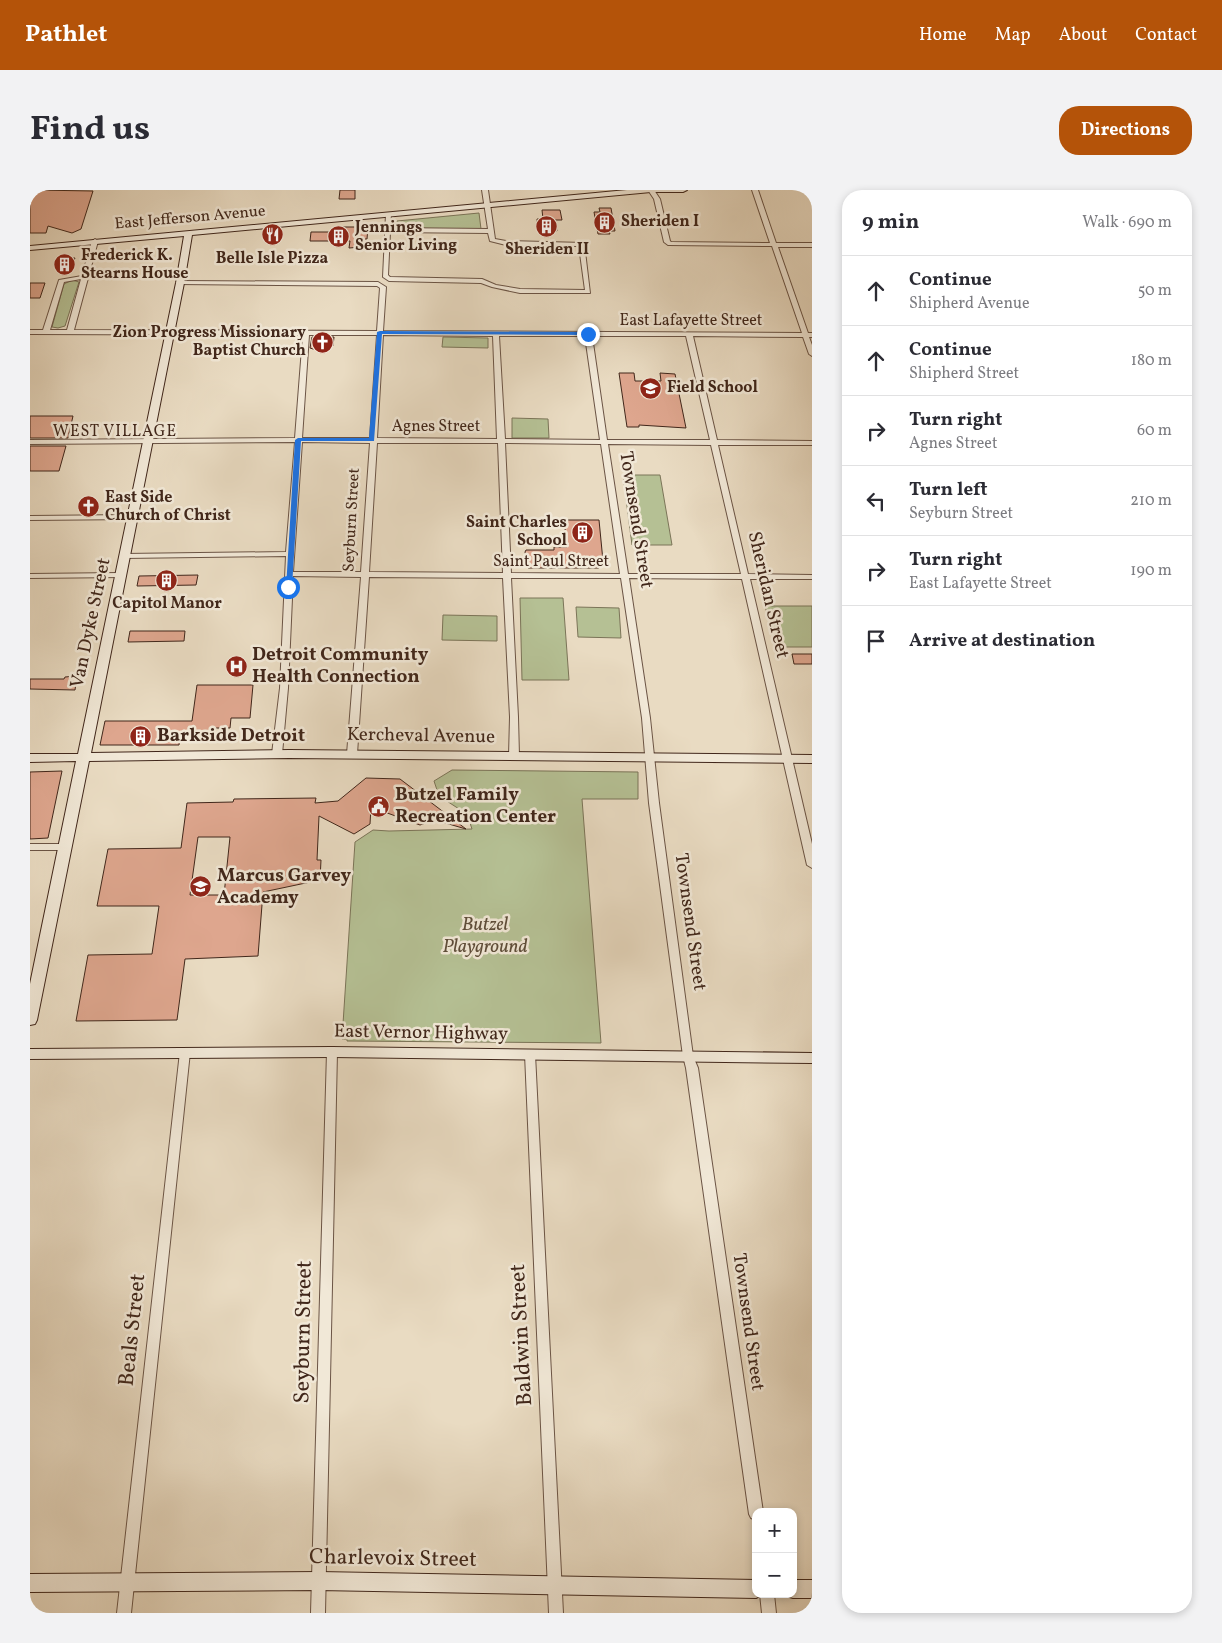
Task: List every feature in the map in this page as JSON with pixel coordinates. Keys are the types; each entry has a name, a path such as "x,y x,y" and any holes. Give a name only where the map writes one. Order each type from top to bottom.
{"main road":[{"name":"East Jefferson Avenue","path":"30,248 651,190 683,190"},
{"name":"Van Dyke Street","path":"30,1020 180,283 188,233"},
{"name":"Kercheval Avenue","path":"30,758 352,754 812,759"},
{"name":"East Vernor Highway","path":"30,1054 332,1052 812,1058"},
{"name":"Charlevoix Street","path":"30,1583 319,1581 752,1588"},
{"path":"797,1589 812,1589"}],"street":[{"path":"388,215 385,276 389,279 482,281 493,286 522,291 588,292 582,244 496,242 490,239 485,190"},
{"path":"651,190 657,199 667,241 670,244 812,245"},
{"path":"755,190 809,335 812,354"},
{"path":"388,230 490,231"},
{"path":"70,332 94,241"},
{"path":"46,332 61,281 85,277"},
{"name":"Seyburn Street","path":"180,283 378,284 383,287 352,754"},
{"name":"East Lafayette Street","path":"31,334 46,332 170,331 809,335"},
{"path":"277,754 284,688 290,554 306,332"},
{"path":"496,333 514,756"},
{"name":"Townsend Street","path":"588,334 646,718 649,757 688,1056 692,1068 755,1508"},
{"name":"Sheridan Street","path":"689,334 780,719 786,758 812,864"},
{"name":"Agnes Street","path":"30,442 372,440 812,443"},
{"path":"30,518 132,517"},
{"path":"124,556 290,554"},
{"name":"Saint Paul Street","path":"289,574 812,578"},
{"path":"30,576 120,575"},
{"path":"30,847 65,847"},
{"name":"Beals Street","path":"124,1613 185,1052"},
{"name":"Seyburn Street","path":"318,1613 332,1052"},
{"name":"Baldwin Street","path":"530,1054 556,1613"},
{"path":"768,1598 770,1613"}],"green space":[{"path":"479,213 481,229 397,229 397,221"},
{"path":"72,280 79,282 65,326 52,327 64,284"},
{"path":"443,337 488,338 488,348 442,347"},
{"path":"512,418 548,419 549,438 512,438"},
{"path":"623,475 660,475 672,545 632,545"},
{"path":"520,598 563,598 569,680 522,680"},
{"path":"765,606 812,606 812,647 776,647"},
{"path":"576,607 619,608 621,638 578,637"},
{"path":"443,615 497,616 497,641 442,640"},
{"name":"Butzel Playground","path":"452,770 638,772 638,799 582,799 601,1043 347,1041 347,1039 342,1039 355,842 373,830 472,829 470,823 473,818 439,796 434,781"}],"building":[{"path":"35,190 93,191 81,229 72,233 48,226 46,233 30,233 30,192"},
{"path":"340,190 355,190 355,199 339,199"},
{"name":"Sheriden I","path":"599,208 611,208 615,231 609,231 610,234 598,234 594,212 600,212"},
{"name":"Sheriden II","path":"542,210 560,210 562,220 555,220 557,231 538,231 537,219 543,219"},
{"name":"Jennings Senior Living","path":"340,227 368,227 367,239 362,239 361,247 349,248 350,241 310,241 311,232 339,232"},
{"name":"Frederick K. Stearns House","path":"59,258 75,258 70,269 55,269"},
{"path":"30,283 45,283 40,298 30,298"},
{"name":"Zion Progress Missionary Baptist Church","path":"312,337 334,337 333,346 330,346 329,349 310,348"},
{"path":"619,373 634,373 635,381 661,381 660,373 675,374 686,428 639,425 639,427 627,427"},
{"path":"30,416 73,416 68,438 30,438"},
{"path":"30,446 66,446 59,471 30,471"},
{"path":"564,520 599,520 603,561 598,561 599,568 528,568 526,550 554,550 554,547 567,547"},
{"name":"Capitol Manor","path":"198,575 196,585 137,586 139,576"},
{"path":"130,631 185,631 184,641 128,642"},
{"path":"792,654 812,654 812,664 794,664"},
{"path":"77,676 75,690 30,689 30,679 64,679 65,677"},
{"path":"197,685 253,685 250,718 231,718 230,728 211,728 210,738 180,738 179,745 100,745 105,721 192,721"},
{"path":"62,771 48,838 30,839 30,772"},
{"name":"Marcus Garvey Academy","path":"366,778 400,779 466,829 435,820 420,825 371,807 370,824 354,834 319,816 317,860 321,860 320,880 263,892 258,956 185,959 177,1020 76,1021 88,955 152,954 159,906 97,906 108,849 181,848 187,803 233,802 234,799 316,798 315,803 338,801","holes":["198,837 230,837 224,895 190,895"]}],"place":[{"name":"Sheriden I","path":"605,222"},
{"name":"Sheriden II","path":"547,226"},
{"name":"Belle Isle Pizza","path":"272,235"},
{"name":"Jennings Senior Living","path":"339,237"},
{"name":"Frederick K. Stearns House","path":"65,265"},
{"name":"Zion Progress Missionary Baptist Church","path":"322,342"},
{"name":"Field School","path":"651,388"},
{"name":"East Side Church of Christ","path":"89,507"},
{"name":"Saint Charles School","path":"583,532"},
{"name":"Capitol Manor","path":"167,580"},
{"name":"Detroit Community Health Connection","path":"236,666"},
{"name":"Barkside Detroit","path":"141,736"},
{"name":"Butzel Family Recreation Center","path":"379,806"},
{"name":"Marcus Garvey Academy","path":"201,887"}],"district":[{"name":"WEST VILLAGE","path":"115,432"}],"route":[{"path":"288,587 298,440 372,440 380,332 588,334"}]}
